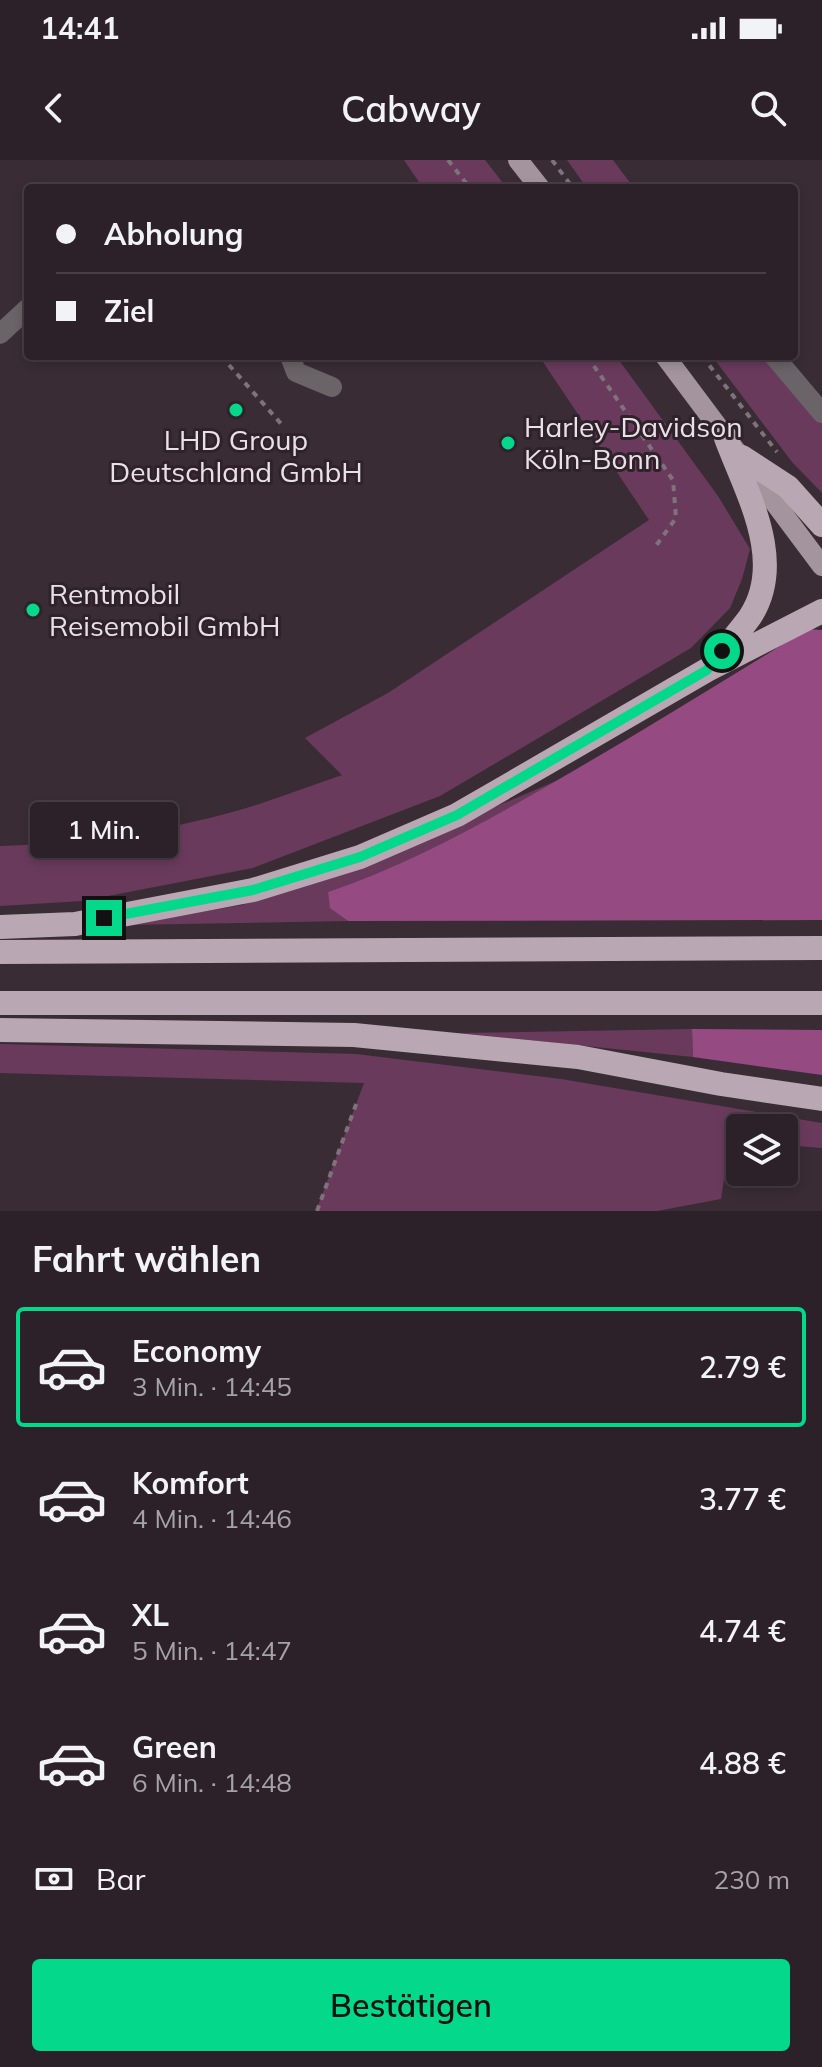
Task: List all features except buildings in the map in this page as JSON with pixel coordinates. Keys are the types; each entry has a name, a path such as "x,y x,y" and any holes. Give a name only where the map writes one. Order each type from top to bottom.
{"highway":[{"path":"707,670 752,615 765,576 764,541 726,438"},
{"path":"742,457 788,487 822,525"},
{"path":"0,927 75,924 253,890 360,857 457,815 707,670 822,611"},
{"path":"0,952 822,948"},
{"path":"0,1003 822,1003"},
{"path":"0,1030 354,1035 578,1057 822,1099"}],"main road":[{"path":"518,160 537,184"},
{"path":"668,360 822,566"}],"street":[{"path":"0,334 24,312"},
{"path":"292,360 296,372 332,387"},
{"path":"777,360 822,413"}],"path":[{"path":"448,160 467,184"},
{"path":"552,160 570,184"},
{"path":"224,360 247,390 284,427"},
{"path":"590,360 673,480 676,518 655,547"},
{"path":"705,360 781,457"},
{"path":"317,1211 358,1099"}],"shaded area":[{"path":"404,160 485,160 504,184 420,184"},
{"path":"567,160 613,160 631,184 584,184"},
{"path":"542,360 619,360 718,496 750,549 730,608 691,648 440,796 253,868 82,901 0,906 0,846 113,837 168,827 240,810 342,775 305,738 388,693 649,520"},
{"path":"715,360 770,360 822,422 822,493 792,462"},
{"path":"808,629 822,630 822,920 348,921 330,908 328,892 421,854 539,791"},
{"path":"556,781 443,846 372,877 328,892 331,908 348,921 122,925 242,905 354,867"},
{"path":"692,1029 693,1057 460,1033"},
{"path":"692,1029 822,1030 822,1075 693,1057"},
{"path":"0,1044 356,1054 561,1079 769,1114 726,1114 726,1167 721,1199 657,1211 316,1211 364,1083 0,1073"},
{"path":"798,1119 822,1123 822,1148 798,1146"}],"place":[{"name":"LHD Group Deutschland GmbH","path":"236,410"},
{"name":"Harley-Davidson Köln-Bonn","path":"508,443"},
{"name":"Rentmobil Reisemobil GmbH","path":"33,610"}],"route":[{"path":"104,918 253,890 360,857 457,815 707,670 722,651"}]}
